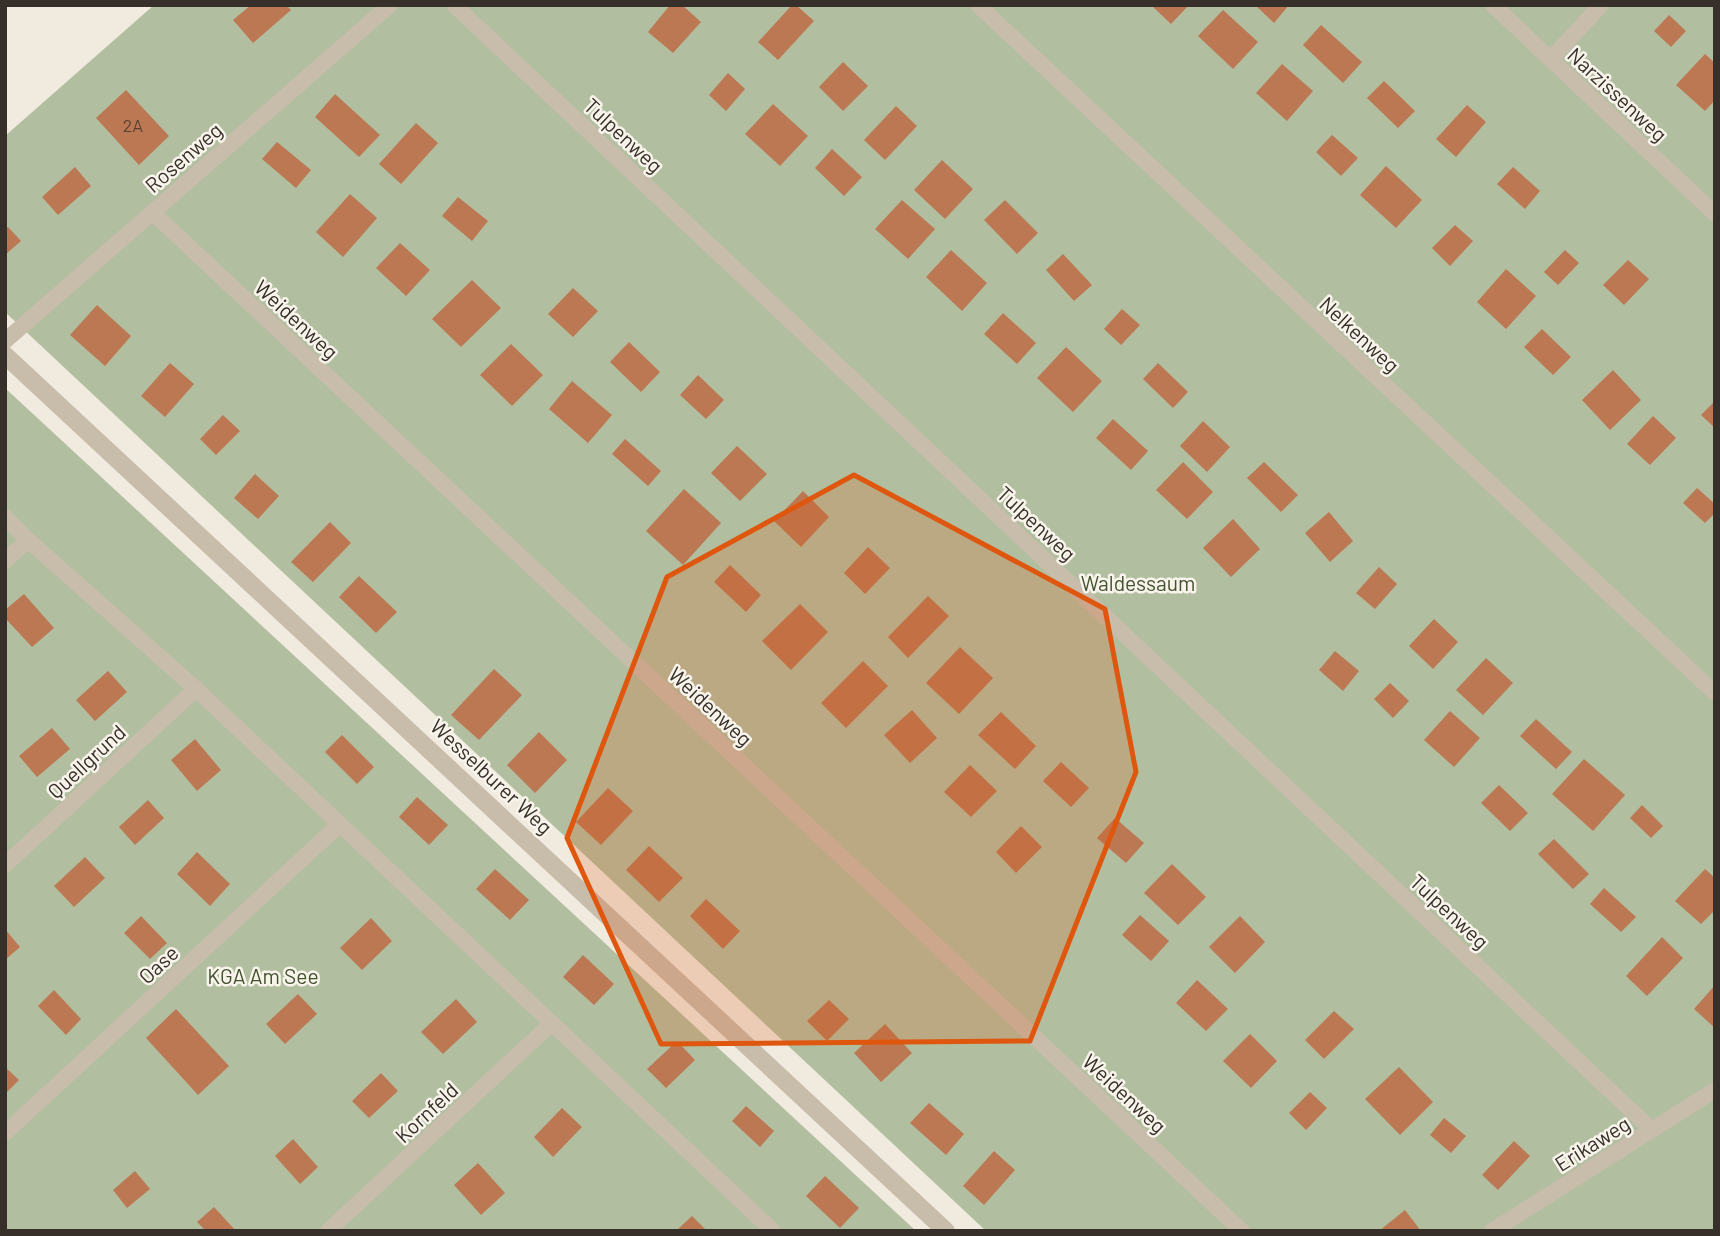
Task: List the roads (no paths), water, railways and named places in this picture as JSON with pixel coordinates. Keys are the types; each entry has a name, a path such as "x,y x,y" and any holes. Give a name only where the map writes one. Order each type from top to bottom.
{"street":[{"name":"Wesselburer Weg","path":"5,355 946,1231"}],"lane":[{"name":"Rosenweg","path":"5,341 390,5"},
{"name":"Tulpenweg","path":"454,5 1652,1130"},
{"name":"Nelkenweg","path":"978,5 1715,694"},
{"name":"Narzissenweg","path":"1493,5 1715,214"},
{"path":"1550,59 1601,5"},
{"name":"Weidenweg","path":"152,212 1242,1231"},
{"path":"5,517 196,689 773,1231"},
{"path":"5,561 28,540"},
{"name":"Quellgrund","path":"5,865 196,689"},
{"name":"Oase","path":"5,1133 339,825"},
{"name":"Kornfeld","path":"328,1231 552,1023"},
{"name":"Erikaweg","path":"1492,1231 1715,1090"}],"park label":[{"name":"Waldessaum","path":"1138,582"},
{"name":"KGA Am See","path":"263,975"}]}
